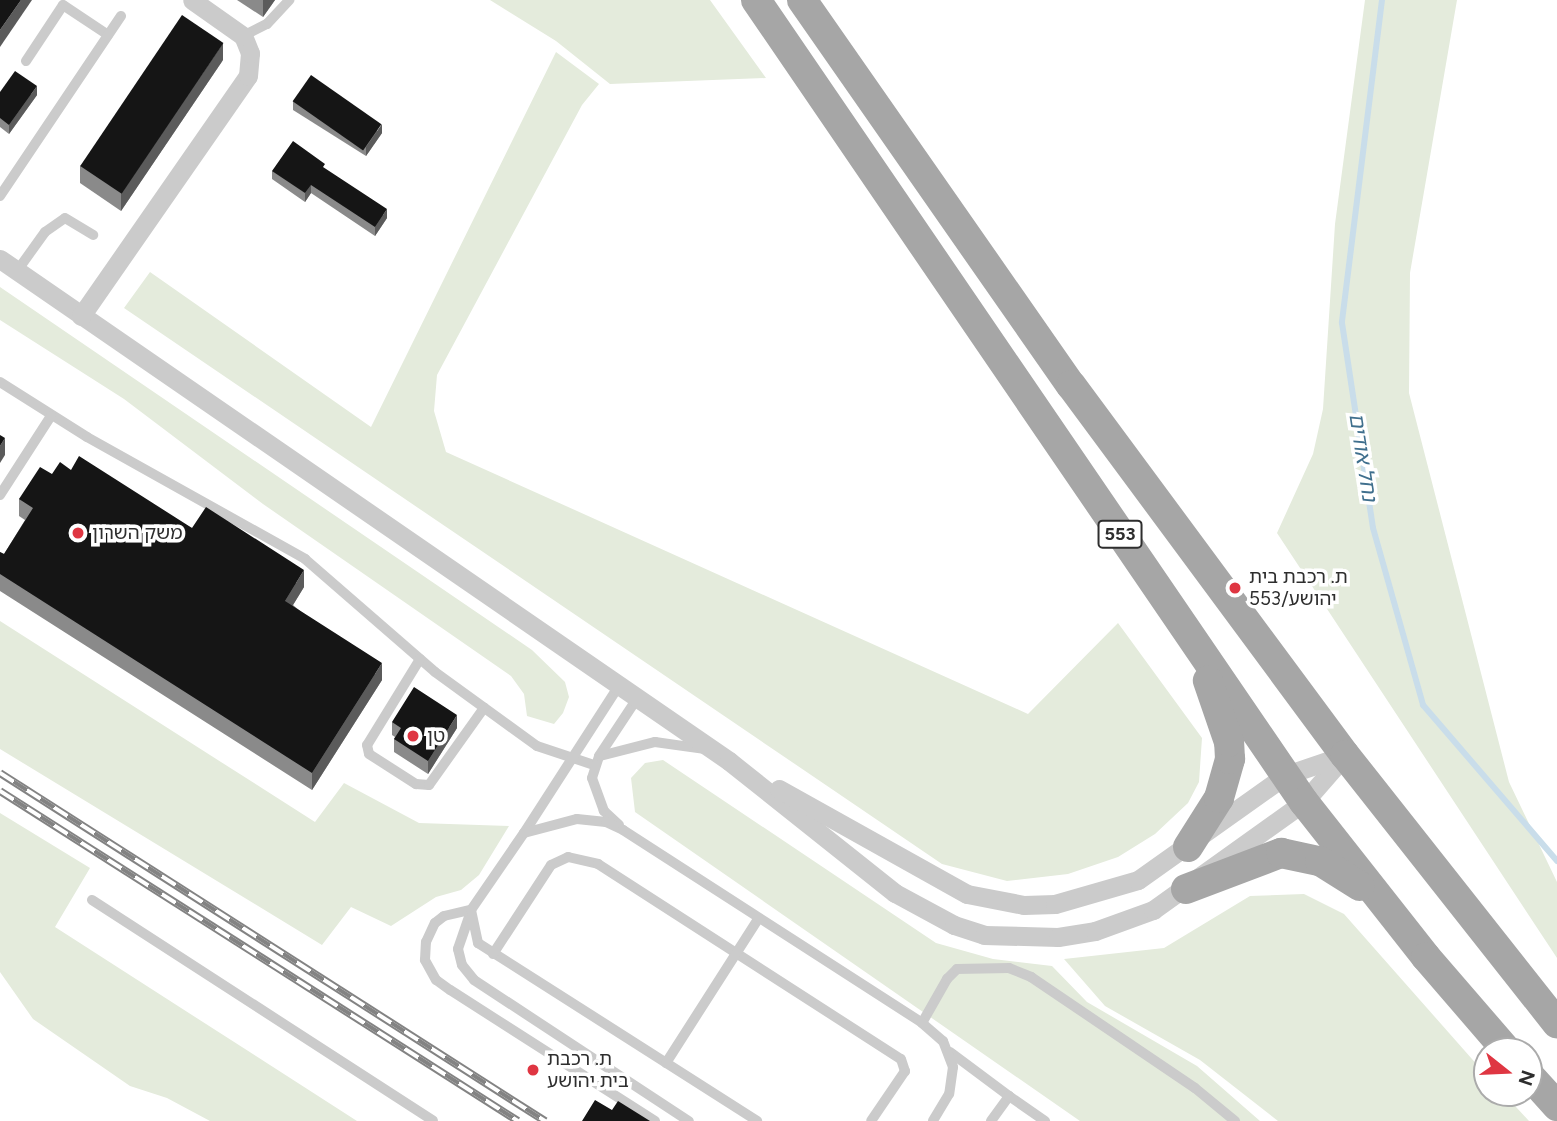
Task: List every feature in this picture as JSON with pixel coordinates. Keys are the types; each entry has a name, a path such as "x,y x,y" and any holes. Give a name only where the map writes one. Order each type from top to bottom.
{"main road":[{"name":"553","path":"757,0 1304,802 1495,1037"},
{"name":"553","path":"802,0 1071,385 1345,755 1557,1023"},
{"path":"1188,847 1219,798 1230,759 1229,742 1196,645"},
{"path":"1186,889 1281,853 1320,861 1378,896"},
{"path":"1543,1091 1557,1107"}],"street":[{"path":"81,316 248,76 250,53 243,36 192,0"},
{"path":"0,259 722,756 895,893 954,925 984,935 1023,939 1095,931 1153,910 1186,889 1304,802 1345,755"},
{"path":"722,756 913,867 991,902 1024,905 1087,898 1138,880 1286,775 1345,755"}],"lane":[{"path":"243,36 267,24 289,0"},
{"path":"26,61 63,5 108,35"},
{"path":"0,196 121,16"},
{"path":"17,271 45,232 65,218 93,235"},
{"path":"0,382 51,416 304,559 420,659 537,746 572,761 597,761 655,742 722,756"},
{"path":"0,495 51,416"},
{"path":"420,659 367,745 369,754 416,784 429,785 485,708"},
{"path":"620,684 572,761 471,910 458,950 462,965 474,980 689,1121"},
{"path":"623,830 596,796 597,761 638,697"},
{"path":"524,832 577,820 606,822 623,830 922,1023 950,1052 1045,1121"},
{"path":"494,954 543,873 568,857 598,864 901,1059 905,1071 872,1121"},
{"path":"92,900 433,1121"},
{"path":"471,910 478,943 757,1121"},
{"path":"471,910 444,916 426,942 425,960 436,980 655,1121"},
{"path":"666,1063 758,919"},
{"path":"922,1023 947,979 957,970 1009,968 1053,992 1195,1088 1235,1121"},
{"path":"933,1121 953,1080 950,1052"},
{"path":"991,1121 1009,1096"}],"green space":[{"path":"490,0 710,0 766,78 610,84 556,41"},
{"path":"1365,0 1457,0 1410,273 1409,393 1509,782 1557,882 1557,958 1277,533 1313,454 1323,409 1335,224"},
{"path":"556,52 599,84 582,105 437,375 434,411 446,452 1028,714 1118,623 1202,738 1199,782 1188,803 1155,834 1118,857 1068,874 1007,881 942,864 124,308 150,272 371,427"},
{"path":"0,287 532,650 565,682 569,697 563,713 554,724 527,716 524,694 511,676 263,504 124,399 0,320"},
{"path":"0,621 315,822 344,783 419,823 509,826 479,875 461,890 436,897 391,926 351,907 322,945 0,749"},
{"path":"663,760 936,943 993,959 1052,966 1087,1002 1197,1066 1260,1121 1080,1121 635,812 631,778 645,763"},
{"path":"0,813 90,868 55,927 357,1121 210,1121 167,1098 130,1086 33,1019 0,972"},
{"path":"1304,894 1344,914 1473,1060 1473,1107 1516,1107 1529,1121 1278,1121 1200,1060 1105,1006 1064,959 1164,948 1250,896"}],"building":[{"path":"0,0 21,0 0,30"},
{"path":"182,15 223,43 122,194 80,166"},
{"path":"15,71 37,86 9,125 0,118 0,92"},
{"path":"311,75 381,124 363,151 293,101"},
{"path":"293,141 325,164 323,167 387,209 375,227 311,185 305,193 272,171"},
{"path":"79,456 192,528 206,507 304,570 285,601 382,663 312,773 0,574 0,552 4,554 33,508 19,499 40,467 52,474 60,462 71,470"},
{"path":"414,687 457,715 428,761 394,739 401,728 392,722"},
{"path":"595,1100 612,1110 618,1101 650,1121 582,1121"}],"waterway":[{"name":"נחל אודים","path":"1382,0 1342,323 1373,528 1423,705 1557,861"}],"railway":[{"path":"0,773 545,1121"},
{"path":"0,791 518,1121"}],"place":[{"name":"משק השרון","path":"78,533"},
{"name":"ת. רכבת בית יהושע/553","path":"1235,588"},
{"name":"טן","path":"413,736"},
{"name":"ת. רכבת בית יהושע","path":"533,1070"}]}
